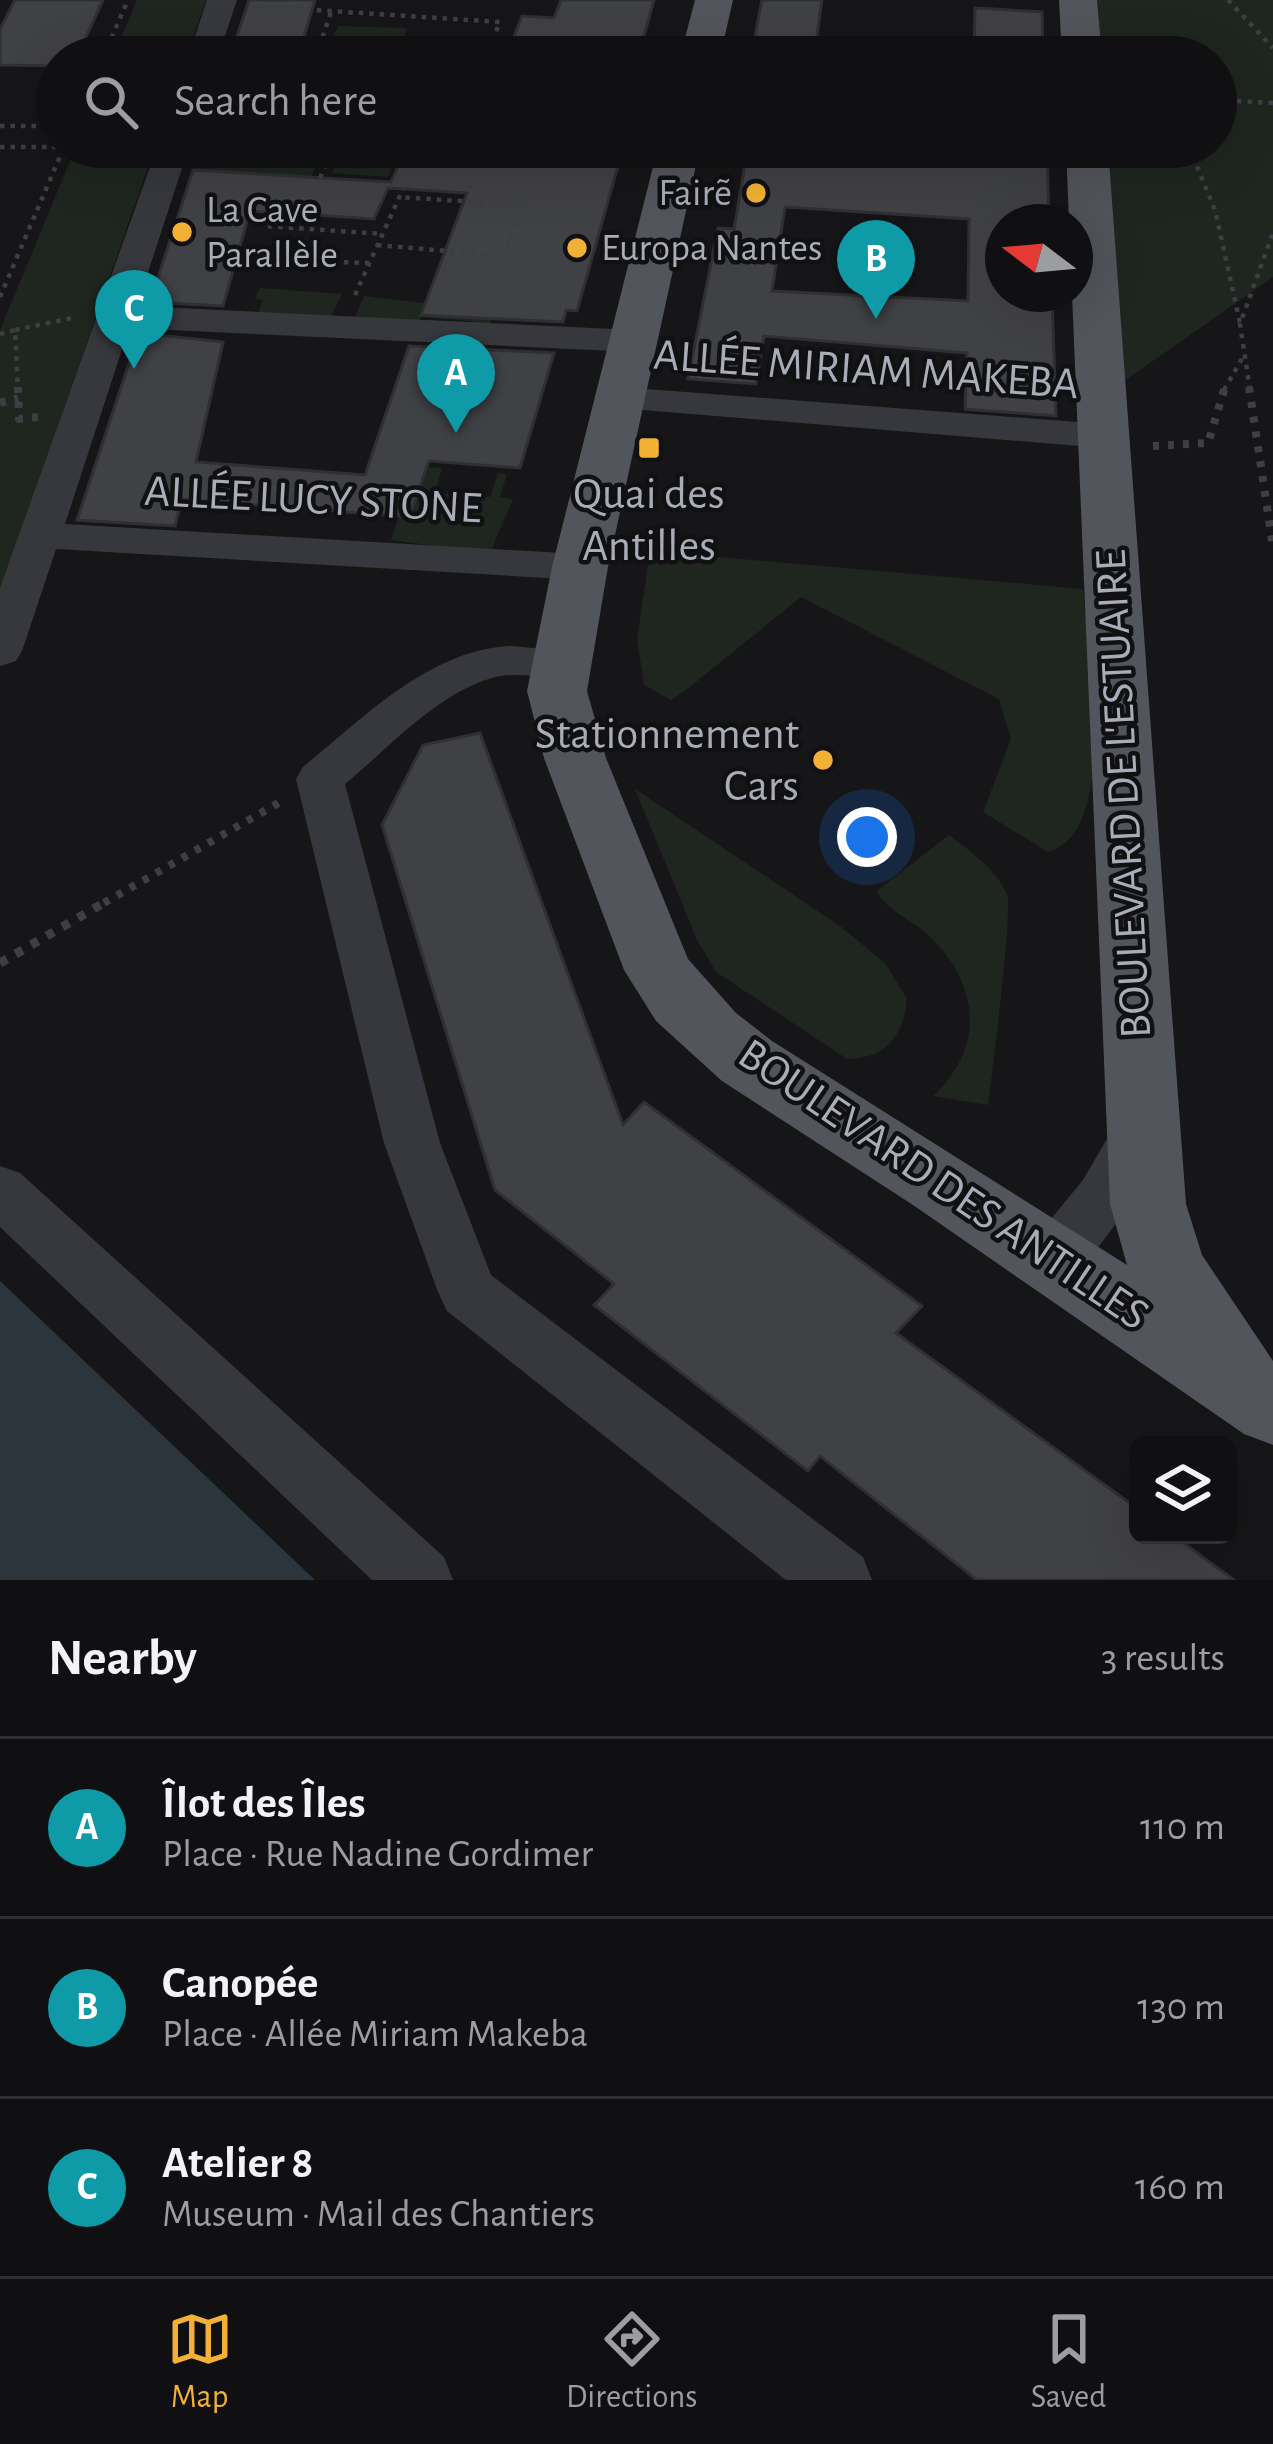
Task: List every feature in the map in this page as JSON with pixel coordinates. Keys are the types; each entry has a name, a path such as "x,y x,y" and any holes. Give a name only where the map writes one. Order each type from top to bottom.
{"main road":[{"path":"705,36 714,0"},
{"path":"1078,0 1081,36"},
{"name":"BOULEVARD DES ANTILLES","path":"674,168 580,567 557,691 568,737 674,998 790,1092 935,1178 1273,1402"},
{"name":"BOULEVARD DE L'ESTUAIRE","path":"1089,168 1148,1204 1168,1270 1220,1351 1273,1402"}],"street":[{"path":"215,36 235,3"},
{"path":"0,651 166,168"},
{"path":"116,316 634,341"},
{"name":"ALLÉE MIRIAM MAKEBA","path":"620,399 1104,436"},
{"name":"ALLÉE LUCY STONE","path":"39,535 580,567"},
{"path":"562,663 495,662 471,670 437,688 320,779 412,1143 468,1292 839,1580"},
{"path":"1035,1246 1067,1243 1103,1197 1142,1129"},
{"path":"0,1190 420,1580"}],"path":[{"path":"112,36 128,0"},
{"path":"1228,0 1273,48"},
{"path":"235,3 500,22 494,36"},
{"path":"323,36 332,12"},
{"path":"1237,101 1273,103"},
{"path":"0,126 36,126"},
{"path":"0,147 36,147"},
{"path":"0,297 54,168"},
{"path":"320,178 325,168"},
{"path":"1198,168 1215,210 1240,324 1273,547"},
{"path":"342,324 377,245 401,193 522,205 504,256 377,245"},
{"path":"231,214 254,214 265,226 383,234"},
{"path":"1240,324 1273,232"},
{"path":"218,259 369,263"},
{"path":"0,334 15,330 19,419 81,413"},
{"path":"1104,436 1132,445 1193,448 1208,443 1228,375 1245,354"},
{"path":"0,403 18,398"},
{"path":"0,963 320,779"}],"shaded area":[{"path":"137,0 206,0 193,36 122,36"},
{"path":"1088,0 1273,0 1273,277 1120,384 1102,168 1237,168 1237,36 1091,36"},
{"path":"338,26 407,28 404,36 334,36"},
{"path":"67,168 148,168 0,591 0,330"},
{"path":"194,168 315,168 311,178"},
{"path":"334,168 392,168 388,177 332,173"},
{"path":"260,288 342,294 330,319 257,314 263,300 255,298"},
{"path":"364,296 494,311 489,329 471,327 471,321 421,317 418,324 354,319"},
{"path":"427,467 442,468 435,493 490,497 498,473 507,474 500,497 513,499 490,553 391,540 399,517 410,517"},
{"path":"650,551 1083,589 1094,736 1085,811 1071,837 1048,852 983,812 1011,739 999,699 801,597 671,700 644,685 637,639"},
{"path":"635,789 840,926 886,964 907,999 890,1043 872,1055 847,1059 716,972 697,940"},
{"path":"949,835 989,869 1007,894 1005,960 988,1105 933,1096 962,1056 970,1014 966,992 944,952 877,891"},
{"path":"0,1281 315,1580 0,1580"}],"building":[{"path":"15,0 103,0 87,36 36,36 36,66 0,65 0,29"},
{"path":"249,0 315,0 304,36 237,36"},
{"path":"561,0 654,0 644,36 514,36 522,16 554,18"},
{"path":"762,0 822,0 817,36 755,36"},
{"path":"975,8 1042,12 1043,36 974,36"},
{"path":"397,168 617,168 577,311 566,310 563,322 421,315 467,193 388,188 374,219 250,211 223,306 150,302 193,170 391,182"},
{"path":"744,168 1048,168 1049,204 985,204 985,312 1053,312 1056,416 965,409 967,353 764,336 756,384 688,379 718,228 734,229","holes":["785,207 969,219 968,301 772,291"]},
{"path":"139,333 223,342 196,462 365,475 409,346 554,353 520,468 429,461 409,517 182,499 175,526 77,520"},
{"path":"480,733 623,1125 644,1102 922,1306 896,1333 1129,1502 1129,1544 1185,1544 1234,1580 977,1580 820,1456 808,1471 594,1305 614,1284 495,1190 382,825 423,745"}],"place":[{"name":"Fair~e","path":"756,193"},
{"name":"La Cave Parallèle","path":"182,232"},
{"name":"Europa Nantes","path":"577,248"},
{"name":"Canopée","path":"876,319"},
{"name":"Atelier 8","path":"134,369"},
{"name":"Îlot des Îles","path":"456,433"},
{"name":"Quai des Antilles","path":"649,448"},
{"name":"Stationnement Cars","path":"823,760"}]}
